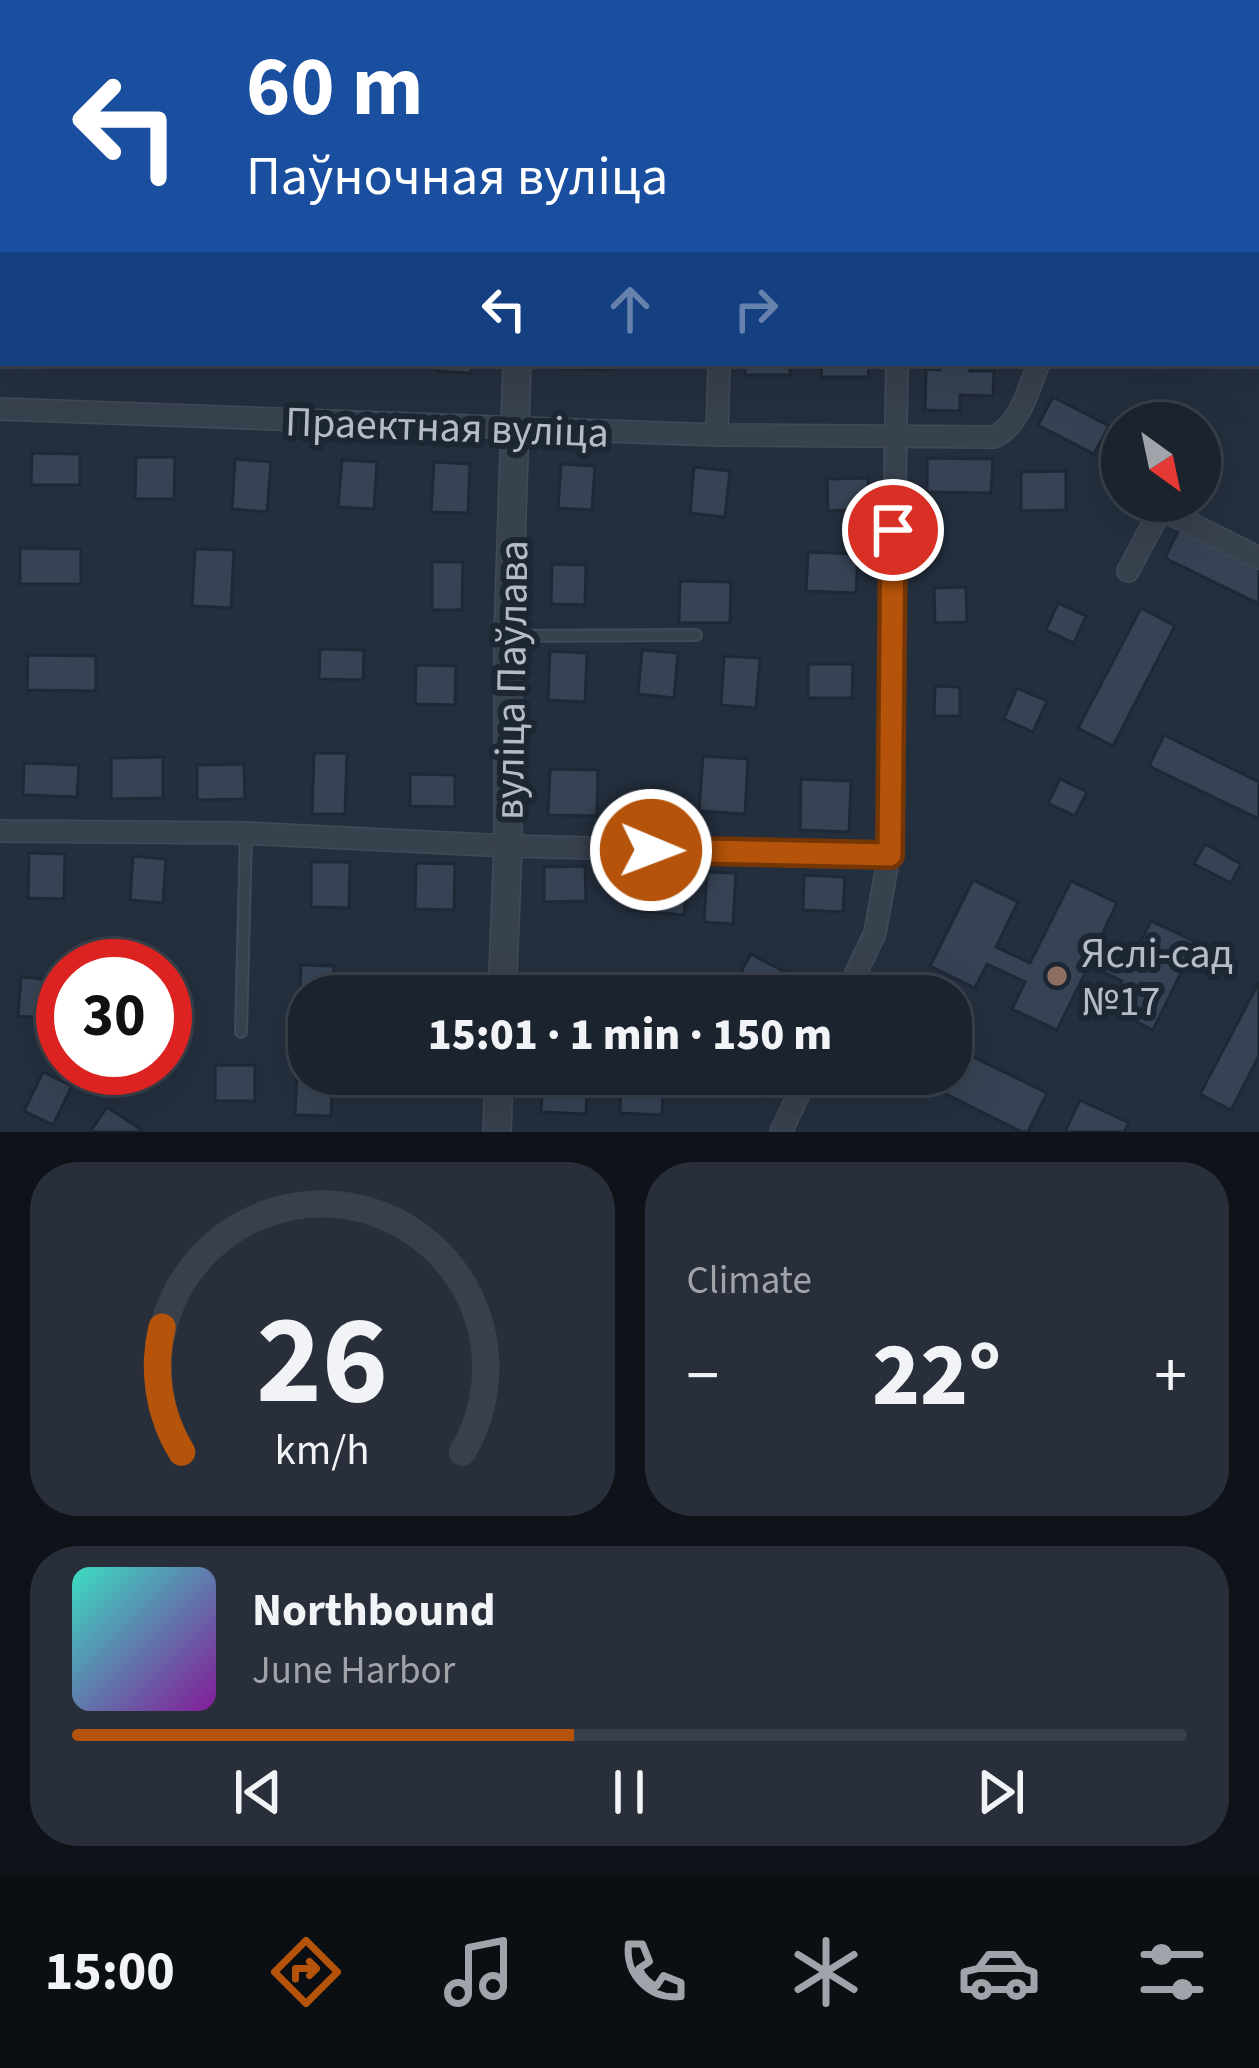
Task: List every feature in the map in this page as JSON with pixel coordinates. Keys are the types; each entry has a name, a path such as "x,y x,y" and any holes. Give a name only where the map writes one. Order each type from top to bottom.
{"street":[{"name":"вуліца Паўлава","path":"503,975 517,366"},
{"path":"717,435 719,366"},
{"path":"855,975 875,933 890,855 897,366"},
{"name":"Праектная вуліца","path":"0,410 717,435 994,436 1014,422 1039,366"},
{"path":"1128,572 1160,509 1259,558"},
{"path":"0,831 246,833 508,846 890,855"},
{"path":"496,1132 498,1095"},
{"path":"781,1132 798,1095"}],"lane":[{"path":"508,636 696,635"},
{"path":"241,1033 246,833"}],"building":[{"path":"437,366 472,366 471,373 437,371"},
{"path":"561,366 612,366 612,370"},
{"path":"745,366 790,366 790,375 745,375"},
{"path":"822,366 869,366 868,377 821,377"},
{"path":"940,366 971,366 970,371 994,371 993,396 960,395 960,411 925,410 926,369 940,370"},
{"path":"1053,397 1101,422 1101,441 1094,454 1038,425"},
{"path":"32,453 80,454 80,485 31,485"},
{"path":"136,457 175,457 174,499 135,499"},
{"path":"927,458 993,459 991,493 927,492"},
{"path":"235,459 271,462 267,512 232,509"},
{"path":"342,460 377,462 374,509 338,507"},
{"path":"434,462 470,464 468,513 431,512"},
{"path":"561,464 595,466 592,510 558,508"},
{"path":"694,467 730,471 725,517 690,513"},
{"path":"1066,471 1066,510 1021,511 1021,472"},
{"path":"868,478 869,509 828,511 827,479"},
{"path":"1179,529 1259,568 1259,604 1165,558"},
{"path":"20,548 81,549 81,584 20,584"},
{"path":"195,549 234,550 231,608 192,606"},
{"path":"808,552 858,554 856,593 806,591"},
{"path":"432,562 463,562 462,610 432,610"},
{"path":"552,564 586,565 585,605 551,604"},
{"path":"680,581 731,582 730,623 679,623"},
{"path":"966,587 967,622 935,623 934,588"},
{"path":"1058,603 1086,616 1074,643 1046,630"},
{"path":"1141,608 1175,626 1113,746 1078,728"},
{"path":"320,649 364,650 363,680 319,679"},
{"path":"642,650 678,653 674,698 638,694"},
{"path":"550,651 587,653 585,702 548,700"},
{"path":"28,655 96,656 96,691 27,690"},
{"path":"724,656 760,658 756,708 721,705"},
{"path":"808,664 853,664 852,698 808,698"},
{"path":"416,665 456,666 455,705 415,704"},
{"path":"935,686 960,687 960,716 934,716"},
{"path":"1017,688 1047,701 1033,732 1004,719"},
{"path":"1164,735 1259,782 1259,819 1149,766"},
{"path":"314,753 347,753 345,814 312,814"},
{"path":"703,756 748,759 745,814 699,811"},
{"path":"163,757 163,798 111,799 111,758"},
{"path":"24,763 79,765 77,797 23,795"},
{"path":"244,764 245,799 197,800 197,765"},
{"path":"550,769 598,770 597,816 548,815"},
{"path":"410,774 455,775 455,807 410,806"},
{"path":"801,779 851,781 849,832 800,830"},
{"path":"1060,779 1087,792 1075,816 1048,803"},
{"path":"1205,844 1241,864 1231,883 1194,864"},
{"path":"29,853 65,854 64,899 28,898"},
{"path":"133,856 166,859 163,903 130,900"},
{"path":"311,862 350,862 349,908 311,907"},
{"path":"416,863 455,864 454,910 415,909"},
{"path":"585,866 586,901 544,902 544,867"},
{"path":"707,872 736,873 733,924 704,922"},
{"path":"630,874 687,879 684,915 627,910"},
{"path":"804,875 845,877 843,912 803,910"},
{"path":"973,880 1018,902 996,947 1030,963 1071,881 1117,903 1094,951 1128,967 1151,921 1196,942 1153,1030 1109,1008 1122,981 1089,965 1057,1030 1012,1009 1025,982 987,964 975,988 972,975 948,975 930,966"},
{"path":"751,954 790,975 739,975"},
{"path":"301,965 334,966 333,975 301,975"},
{"path":"21,977 36,978 36,1017 18,1016"},
{"path":"1259,982 1259,1056 1231,1110 1200,1094"},
{"path":"972,1056 1047,1093 1028,1132 948,1095 972,1095"},
{"path":"215,1065 255,1065 255,1101 215,1101"},
{"path":"36,1086 36,1095 68,1095 53,1125 24,1111"},
{"path":"296,1095 332,1095 331,1116 295,1115"},
{"path":"542,1095 587,1095 586,1114 541,1112"},
{"path":"620,1095 663,1095 662,1115 620,1113"},
{"path":"1080,1100 1129,1123 1124,1132 1065,1132"},
{"path":"107,1107 145,1132 90,1132"}],"place":[{"name":"Яслі-сад №17","path":"1057,976"}],"route":[{"path":"651,850 890,855 893,530"}]}
